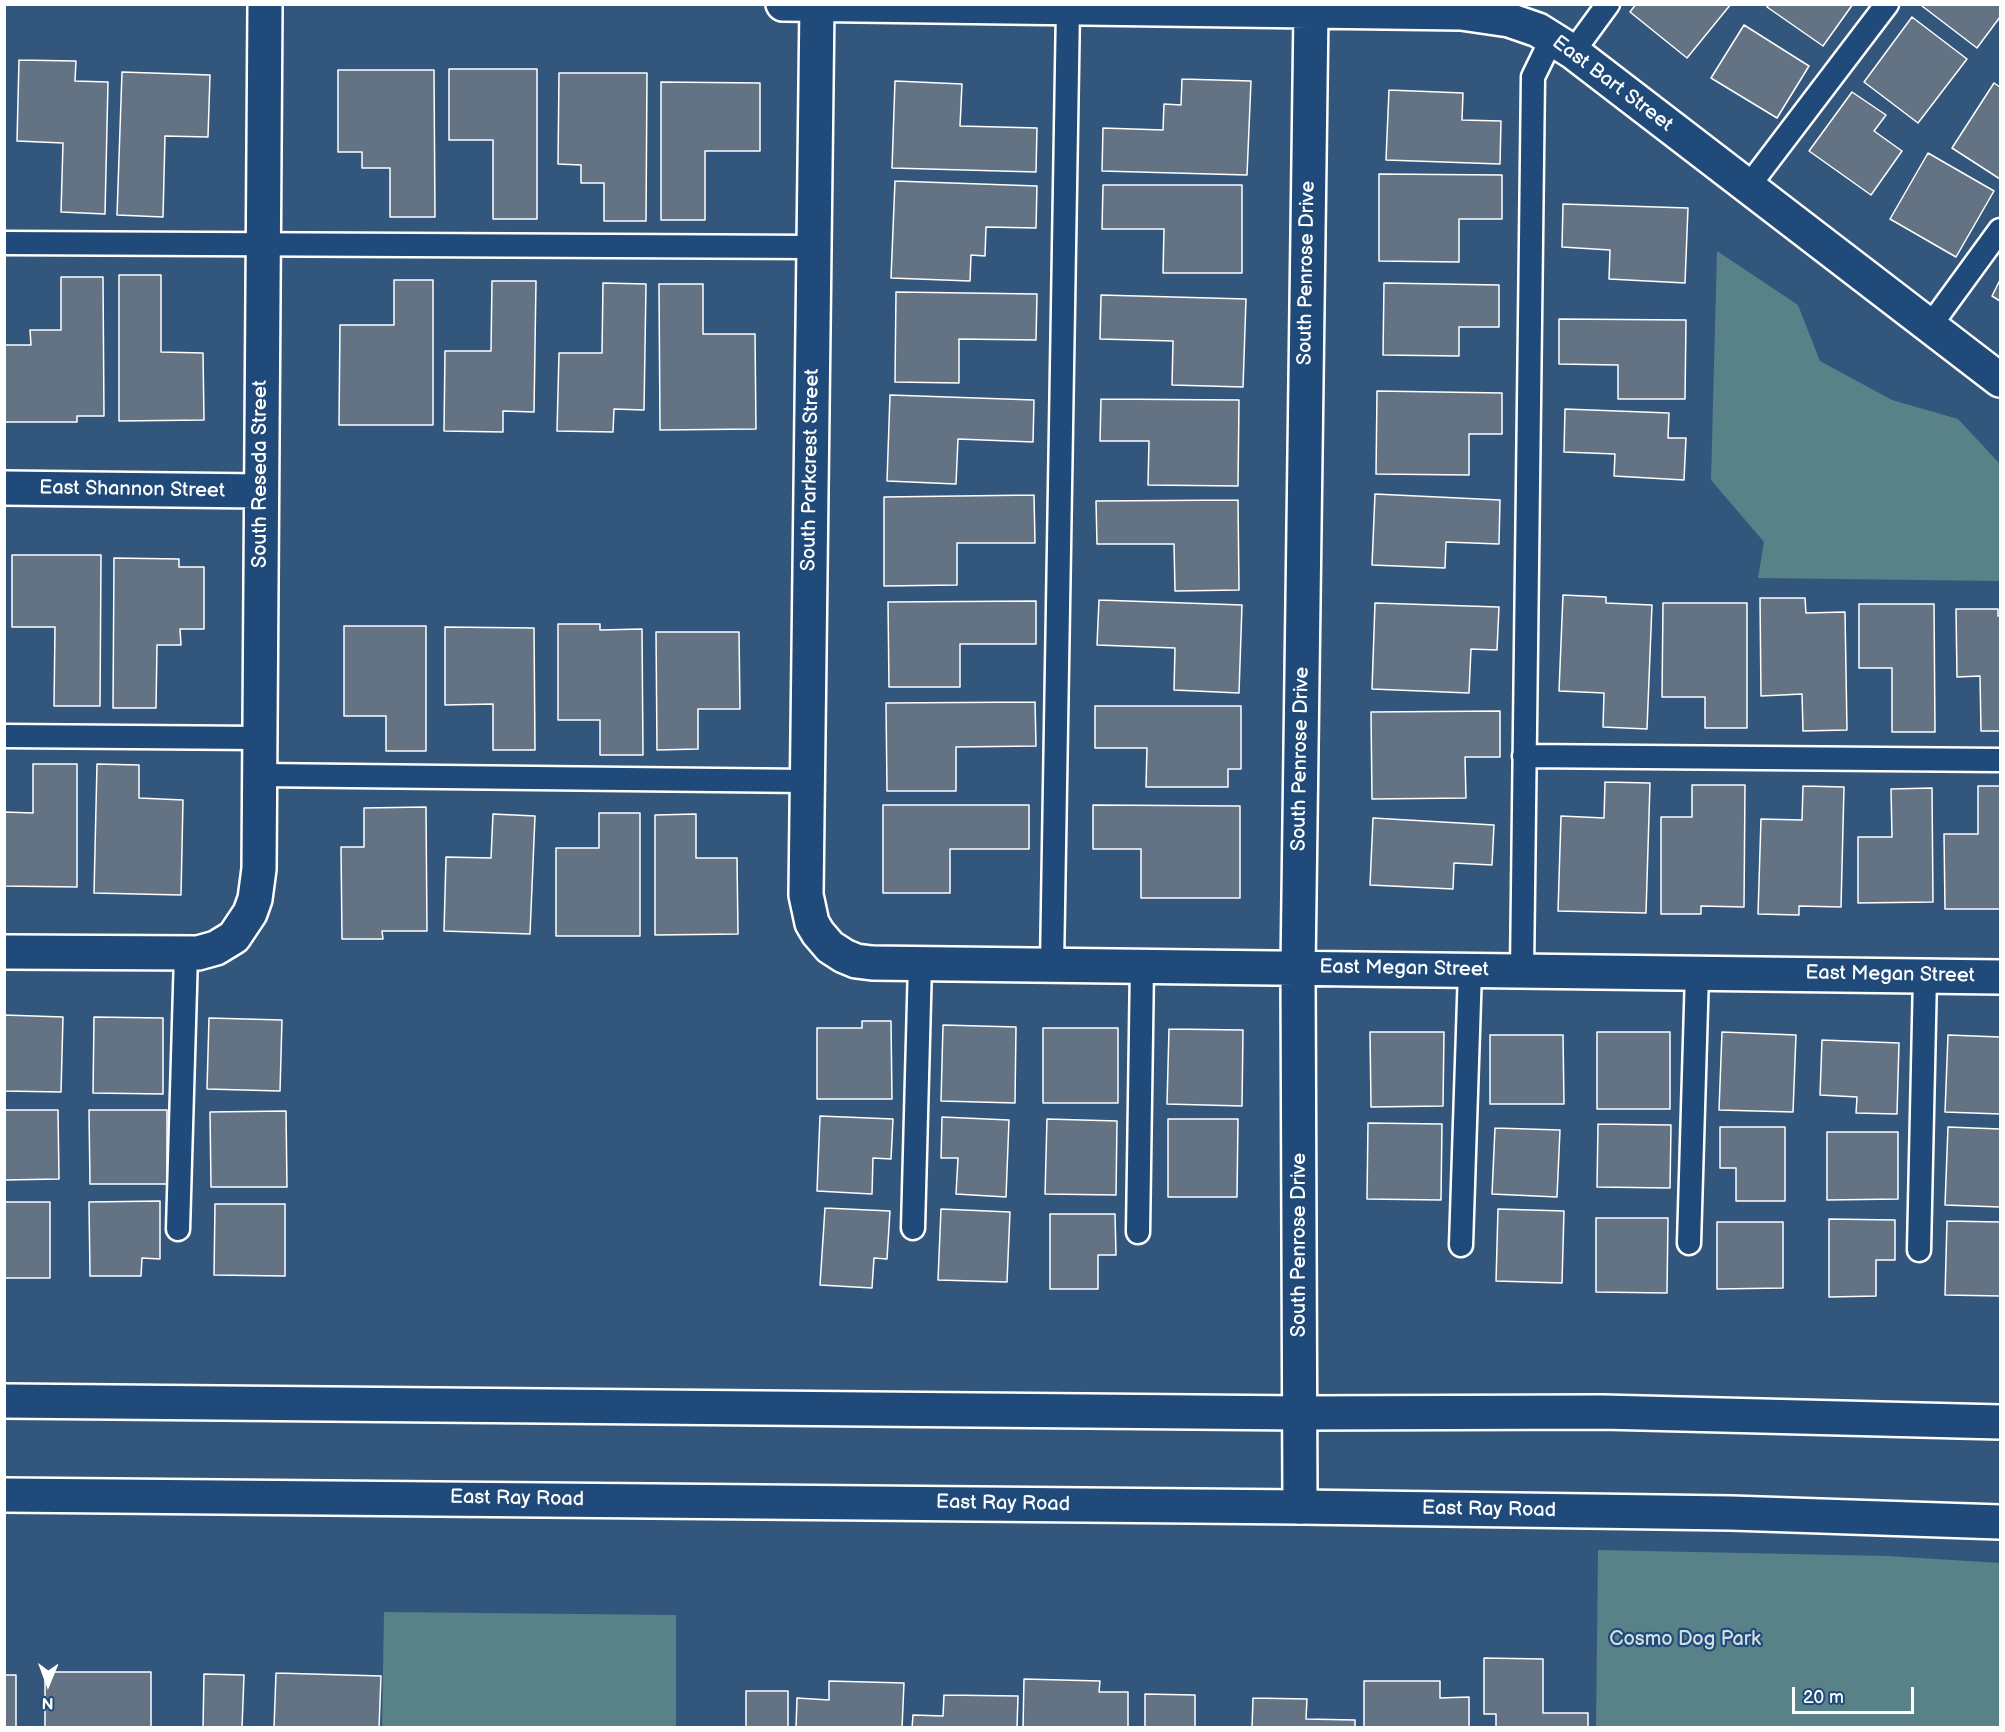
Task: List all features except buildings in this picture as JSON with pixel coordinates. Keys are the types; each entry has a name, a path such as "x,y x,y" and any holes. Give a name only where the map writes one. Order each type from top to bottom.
{"street":[{"name":"South Reseda Street","path":"186,954 216,948 234,937 250,913 255,899 259,869 265,4"},
{"name":"East Bart Street","path":"783,4 1478,14 1509,20 1538,30 1563,45 2001,380"},
{"name":"South Parkcrest Street","path":"817,5 806,895 810,917 818,933"},
{"name":"South Penrose Drive","path":"1300,1507 1299,968 1311,12"},
{"name":"East Shannon Street","path":"4,488 260,491"},
{"name":"East Megan Street","path":"818,933 839,954 872,963 2001,977"},
{"path":"4,952 186,954"},
{"path":"4,1401 1301,1413 1602,1412 2001,1422"},
{"name":"East Ray Road","path":"4,1495 1300,1507 1731,1513 2001,1522"}],"lane":[{"path":"1522,971 1533,78 1563,45 1608,4"},
{"path":"1748,186 1887,4"},
{"path":"1052,965 1068,8"},
{"path":"1930,326 2001,230"},
{"path":"4,243 814,247"},
{"path":"4,736 259,738"},
{"path":"1524,756 2001,760"},
{"path":"259,775 808,781"},
{"path":"178,1229 186,954"},
{"path":"913,1228 920,963"},
{"path":"1137,1232 1142,966"},
{"path":"1461,1245 1470,970"},
{"path":"1689,1243 1697,973"},
{"path":"1918,1250 1925,976"}],"green space":[{"path":"1717,251 1798,305 1820,361 1892,400 1958,419 2000,464 2000,581 1758,578 1764,542 1711,480"},
{"name":"Cosmo Dog Park","path":"1598,1550 1888,1556 2000,1563 2000,1727 1596,1727"},
{"path":"384,1612 676,1615 676,1727 382,1727"}]}
